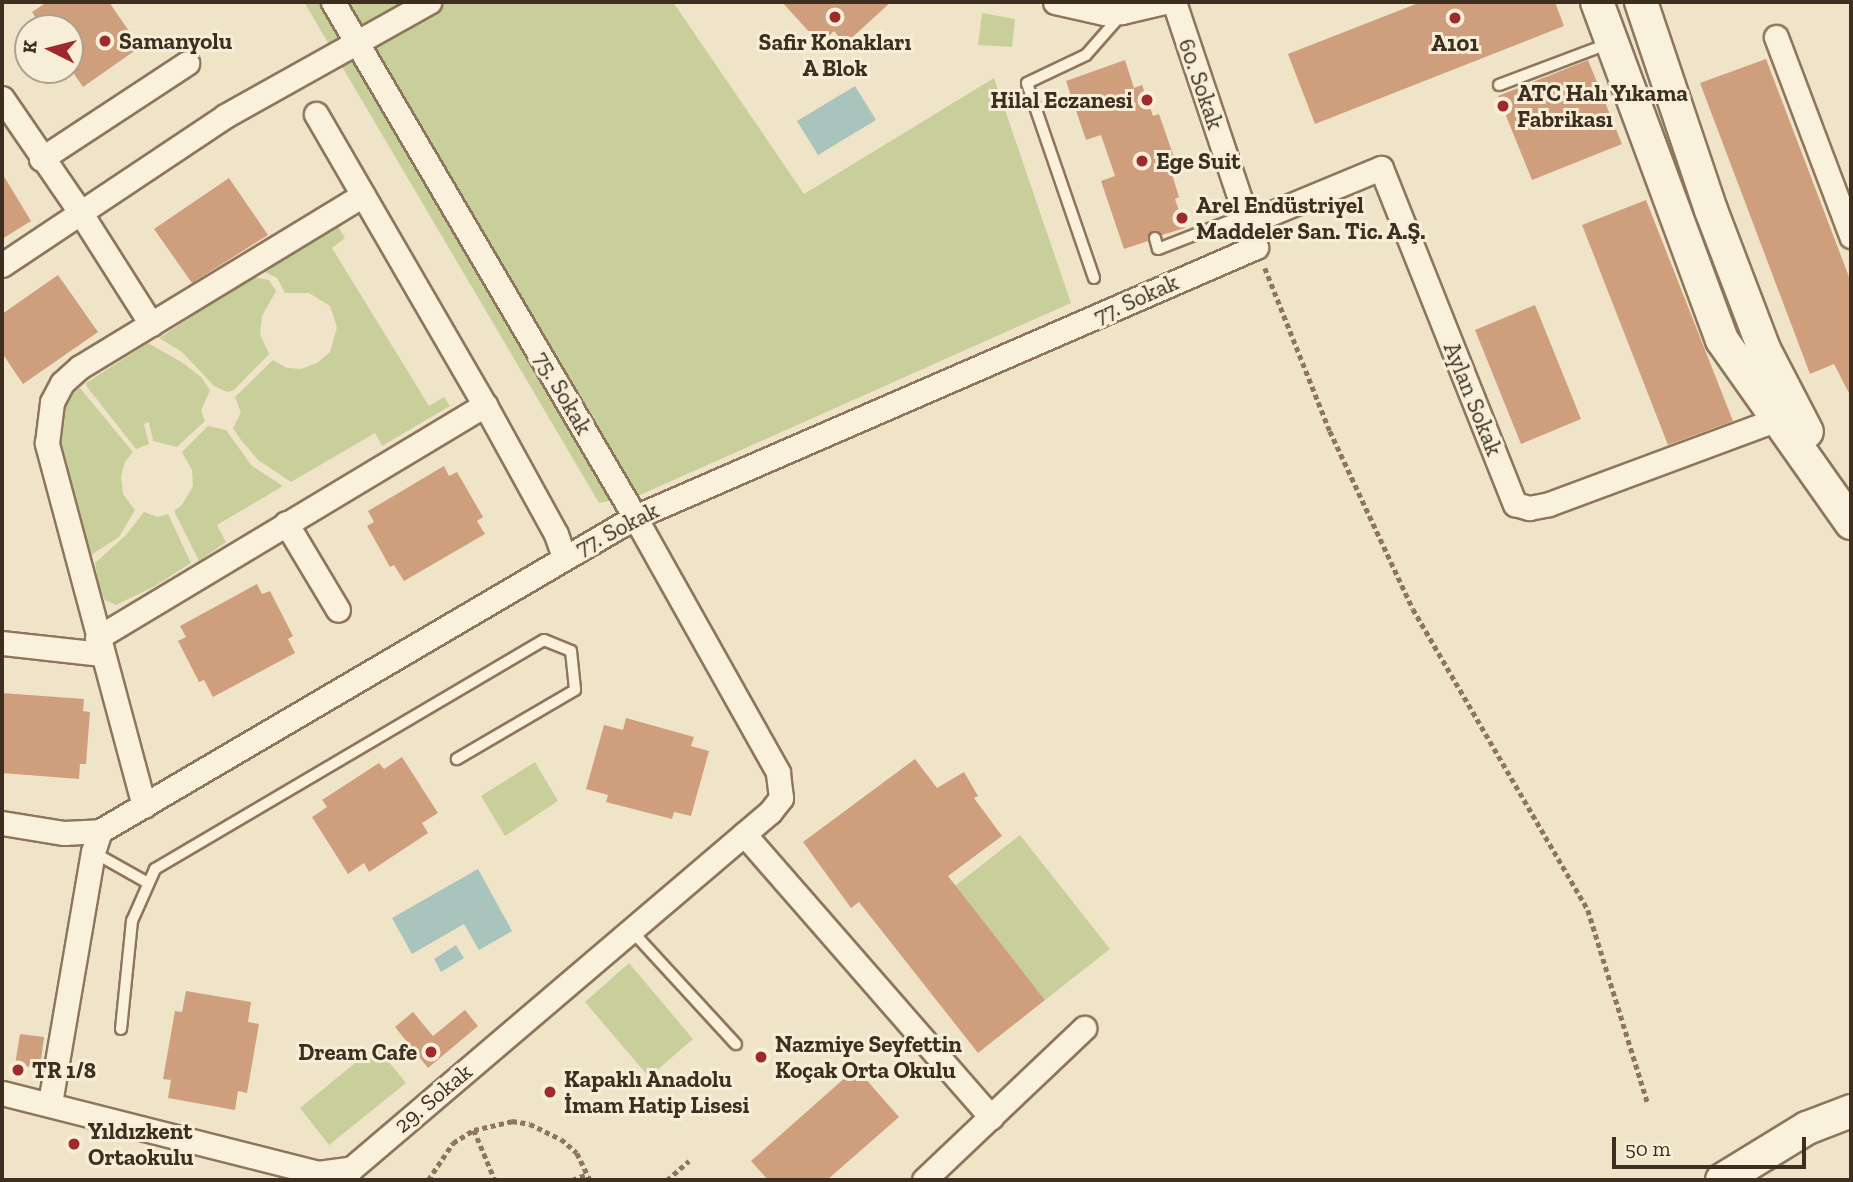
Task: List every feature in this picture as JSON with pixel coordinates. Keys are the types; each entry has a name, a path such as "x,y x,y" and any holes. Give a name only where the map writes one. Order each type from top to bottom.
{"street":[{"name":"75. Sokak","path":"334,2 635,517 778,772 782,790"},
{"path":"2,265 225,116 429,2"},
{"path":"1055,2 1083,10 1122,12 1165,2"},
{"name":"60. Sokak","path":"1174,2 1256,247"},
{"path":"1597,2 1722,340 1851,523"},
{"path":"1641,2 1712,210 1764,349 1851,517"},
{"path":"1776,37 1851,236"},
{"path":"41,159 187,62"},
{"path":"2,98 41,159 80,212 151,324"},
{"path":"316,114 485,405 556,534 564,557"},
{"name":"Aylan Sokak","path":"1247,219 1381,168 1515,504 1529,508 1549,504 1778,419"},
{"path":"144,806 99,646 47,443 48,416 56,391 71,374 363,195"},
{"name":"77. Sokak","path":"2,823 96,841 144,806 635,517 1256,247"},
{"path":"2,643 99,646 286,523 485,405"},
{"path":"286,523 338,610"},
{"name":"29. Sokak","path":"2,1093 50,1103 317,1177 352,1168 776,806 782,790"},
{"path":"744,834 991,1117"},
{"path":"50,1103 96,841"},
{"path":"924,1180 1084,1028"},
{"path":"1723,1180 1807,1128 1851,1111"}],"lane":[{"path":"1094,278 1027,83 1086,55 1122,12"},
{"path":"1499,86 1612,42"},
{"path":"1155,238 1158,249 1247,219"},
{"path":"121,1030 132,921 155,869 544,640 571,651 575,690 457,759"},
{"path":"96,841 148,883"},
{"path":"631,930 736,1044"}],"path":[{"path":"1256,247 1330,431 1413,609 1588,910 1648,1104"},
{"path":"428,1180 453,1143 474,1130 495,1123 530,1124 548,1131 569,1146 589,1177 572,1180"},
{"path":"474,1130 495,1180"},
{"path":"667,1180 689,1160"}],"green space":[{"path":"304,2 673,2 804,194 994,78 1071,303 640,495 599,503"},
{"path":"982,13 1015,19 1012,47 978,45"},
{"path":"337,225 345,238 332,248 429,406 444,397 450,406 382,446 375,433 291,482 258,460 233,428 241,413 235,397 273,360 287,368 301,369 317,363 330,352 337,327 330,306 309,293 285,293 277,278 263,271"},
{"path":"252,277 269,280 276,291 262,316 260,334 269,354 234,390 227,392 214,386 182,352 159,338"},
{"path":"148,343 183,363 201,377 210,390 201,411 205,421 177,447 153,441 149,422 144,424 149,444 136,449 87,387 86,383"},
{"path":"80,388 133,452 125,462 121,477 123,494 135,510 119,537 91,555 59,447 58,423 67,397"},
{"path":"208,426 226,430 252,466 283,486 217,525 226,542 199,561 174,511 182,505 193,486 192,470 182,452"},
{"path":"144,512 158,517 168,514 191,563 155,586 116,605 105,600 100,592 95,563 126,535"},
{"path":"535,762 558,801 505,836 481,796"},
{"path":"1020,835 1110,949 1045,1000 955,886"},
{"path":"629,963 693,1039 649,1077 585,1002"},
{"path":"376,1046 406,1083 329,1145 300,1108"}],"water":[{"path":"855,86 876,120 818,155 797,121"},
{"path":"478,869 512,931 479,950 464,924 412,954 392,918"},
{"path":"456,945 464,958 441,972 434,959"}],"building":[{"name":"Samanyolu","path":"47,2 109,2 140,47 83,87 84,14 32,12"},
{"name":"Safir Konakları A Blok","path":"782,2 891,2 845,44 834,31 820,44"},
{"path":"1421,2 1555,2 1564,26 1315,124 1288,54"},
{"path":"1766,59 1851,282 1851,397 1834,364 1810,374 1700,83"},
{"name":"Ege Suit","path":"1125,60 1134,88 1142,85 1153,116 1159,114 1178,169 1171,171 1179,197 1175,199 1185,228 1162,235 1152,231 1148,241 1124,249 1101,181 1115,176 1101,135 1086,140 1066,81"},
{"path":"1588,60 1622,144 1532,180 1498,96"},
{"path":"2,173 31,221 2,239"},
{"path":"229,178 268,235 192,283 154,229"},
{"path":"1646,200 1733,421 1668,445 1582,225"},
{"path":"58,275 98,332 23,384 2,353 2,314"},
{"path":"1535,305 1581,419 1521,444 1475,330"},
{"path":"444,466 449,476 457,472 483,517 477,521 485,534 404,581 394,565 390,567 367,526 374,522 368,511"},
{"path":"257,584 262,594 270,591 293,636 288,639 295,653 213,697 204,680 199,682 178,641 186,637 180,626"},
{"path":"2,693 84,699 83,711 90,712 86,764 80,764 79,779 2,773"},
{"path":"626,718 694,737 691,746 709,751 691,816 674,812 672,819 606,802 608,795 586,789 604,725 623,730"},
{"path":"402,757 438,813 422,823 428,833 369,872 364,863 348,874 312,817 327,807 322,800 379,763 384,769"},
{"path":"915,759 937,788 964,772 978,796 974,798 1002,836 948,876 1045,1000 978,1053 859,902 851,908 803,842"},
{"path":"186,991 251,1002 248,1022 259,1024 247,1093 238,1091 235,1110 168,1098 171,1080 163,1079 175,1011 182,1012"},
{"name":"Dream Cafe","path":"465,1010 478,1026 428,1068 395,1027 413,1012 433,1036"},
{"path":"20,1034 44,1037 40,1068 15,1065"},
{"path":"856,1068 899,1117 827,1180 768,1180 751,1161"}],"place":[{"name":"Safir Konakları A Blok","path":"835,17"},
{"name":"A101","path":"1455,18"},
{"name":"Samanyolu","path":"105,41"},
{"name":"Hilal Eczanesi","path":"1147,100"},
{"name":"ATC Halı Yıkama Fabrikası","path":"1503,106"},
{"name":"Ege Suit","path":"1142,161"},
{"name":"Arel Endüstriyel Maddeler San. Tic. A.Ş.","path":"1182,218"},
{"name":"Dream Cafe","path":"431,1052"},
{"name":"Nazmiye Seyfettin Koçak Orta Okulu","path":"761,1057"},
{"name":"TR 1/8","path":"18,1070"},
{"name":"Kapaklı Anadolu İmam Hatip Lisesi","path":"550,1092"},
{"name":"Yıldızkent Ortaokulu","path":"74,1144"}]}
